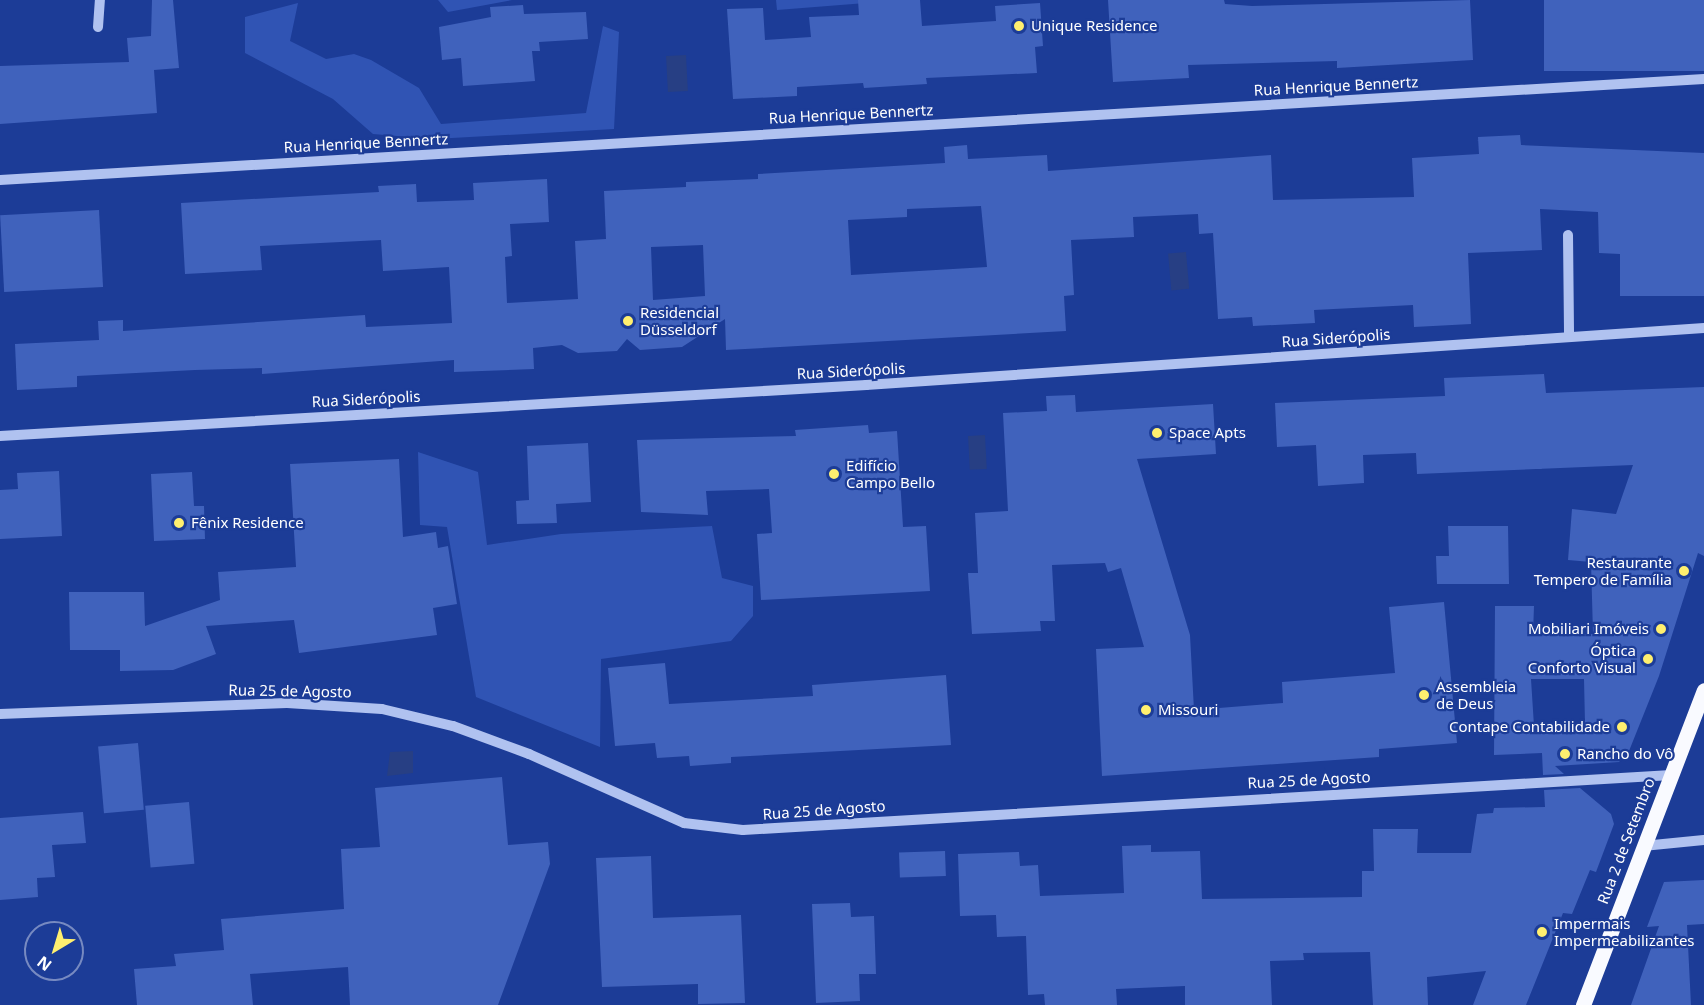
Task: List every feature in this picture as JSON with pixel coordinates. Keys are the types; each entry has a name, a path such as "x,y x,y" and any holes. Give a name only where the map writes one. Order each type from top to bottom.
{"main road":[{"name":"Rua 2 de Setembro","path":"1583,1005 1704,690"}],"street":[{"path":"98,27 100,0"},
{"name":"Rua Henrique Bennertz","path":"0,180 1704,79"},
{"path":"1568,235 1569,337"},
{"name":"Rua Siderópolis","path":"0,435 866,386 1704,328"},
{"name":"Rua 25 de Agosto","path":"0,714 287,703 382,709 453,726 529,754 684,823 743,830 1671,775"},
{"path":"1643,846 1704,840"}],"shaded area":[{"path":"438,0 512,0 448,12"},
{"path":"776,0 904,0 777,10"},
{"path":"298,3 290,41 326,59 354,54 371,60 419,88 441,124 586,113 603,26 619,32 614,129 434,139 373,134 333,99 245,53 245,17"},
{"path":"686,55 688,91 668,92 666,56"},
{"path":"1186,252 1189,289 1171,290 1168,254"},
{"path":"985,435 987,469 970,470 968,436"},
{"path":"418,452 478,472 487,545 561,534 712,526 722,578 753,586 753,616 731,641 601,659 600,747 476,697 447,527 420,525"},
{"path":"413,751 413,773 387,776 390,752"}],"building":[{"path":"152,0 173,0 179,68 154,70 157,113 0,124 0,66 129,62 127,38 151,36"},
{"path":"858,0 920,0 922,26 996,21 995,6 1040,3 1043,46 1035,47 1037,73 926,78 927,84 864,88 863,83 797,87 797,96 733,99 727,9 763,8 765,40 811,37 809,17 859,15"},
{"path":"1108,0 1224,0 1225,4 1252,6 1470,0 1473,60 1337,68 1337,61 1188,65 1189,78 1113,82"},
{"path":"1544,0 1704,0 1704,71 1544,71"},
{"path":"523,5 524,14 586,12 588,39 539,42 540,51 532,51 535,81 463,86 461,58 442,60 439,27 491,17 490,7"},
{"path":"1520,135 1521,145 1704,153 1704,296 1620,296 1620,254 1599,253 1598,212 1540,209 1542,250 1468,253 1471,324 1414,327 1413,305 1314,310 1315,323 1253,326 1252,317 1218,319 1213,233 1199,234 1198,214 1133,217 1134,237 1071,240 1074,295 1064,296 1066,331 726,350 725,319 682,347 640,350 627,339 617,351 578,353 562,345 533,348 534,369 454,372 454,360 262,374 262,368 195,370 77,376 77,387 17,390 15,344 99,340 98,321 123,320 123,331 365,315 366,327 452,323 449,267 383,271 381,240 260,246 262,270 185,274 181,203 379,192 378,186 416,184 417,202 474,200 473,183 547,179 549,222 510,224 512,256 505,257 507,303 578,299 575,241 606,239 604,191 686,187 686,182 758,179 758,174 945,163 944,147 967,145 968,159 1047,155 1048,171 1271,155 1273,200 1414,197 1412,158 1479,154 1478,137","holes":["981,206 987,267 851,275 848,220 907,217 907,209","703,245 705,296 653,300 651,247"]},
{"path":"99,210 103,287 4,292 0,215"},
{"path":"1544,374 1546,393 1704,387 1704,556 1698,553 1659,676 1629,751 1619,762 1555,766 1564,774 1543,775 1542,753 1494,755 1495,606 1534,606 1533,634 1593,634 1591,562 1568,560 1572,509 1616,514 1633,465 1417,474 1416,453 1363,455 1364,483 1318,486 1316,445 1277,447 1275,403 1445,396 1444,378","holes":["1531,679 1584,679 1585,724 1534,726"]},
{"path":"1075,395 1076,412 1213,404 1216,454 1137,459 1190,635 1194,710 1283,703 1282,682 1395,673 1389,607 1444,602 1457,743 1379,749 1379,757 1102,776 1096,649 1144,647 1121,568 1108,572 1105,563 1052,565 1055,621 1040,621 1041,631 972,634 968,573 978,573 975,513 1008,511 1003,413 1047,411 1046,396"},
{"path":"868,425 869,433 897,431 903,527 926,526 930,591 761,600 757,534 772,533 769,489 706,491 708,515 641,512 637,440 796,436 795,430"},
{"path":"588,443 591,502 556,504 557,523 517,524 516,501 529,500 527,446"},
{"path":"399,459 403,537 436,532 438,548 448,546 457,604 433,608 437,635 299,653 294,620 206,626 216,654 173,670 120,671 120,650 70,650 69,592 144,592 145,626 220,600 218,572 296,567 290,464"},
{"path":"59,471 62,536 0,539 0,490 18,489 17,473"},
{"name":"Fênix Residence","path":"192,472 194,506 204,506 205,539 154,541 151,474"},
{"path":"1448,526 1508,526 1509,584 1437,584 1436,556 1449,556"},
{"path":"665,663 669,704 813,696 812,685 946,675 951,745 731,757 731,763 690,766 689,756 657,758 655,743 615,746 608,668"},
{"path":"138,743 144,810 104,813 98,746"},
{"path":"502,777 508,845 548,842 550,864 498,1005 350,1005 348,967 250,974 253,1005 137,1005 134,969 176,966 174,954 224,950 221,919 344,909 341,849 380,847 375,788"},
{"path":"1580,788 1611,814 1614,824 1596,872 1590,870 1572,914 1563,913 1526,1005 1473,1005 1486,971 1427,977 1428,1005 1373,1005 1370,952 1303,953 1304,960 1270,961 1272,1005 1185,1005 1185,986 1116,989 1117,1005 1045,1005 1044,994 1028,995 1026,936 997,937 996,915 960,916 958,854 1019,852 1020,866 1038,865 1040,896 1124,893 1122,846 1151,845 1151,852 1200,851 1202,899 1362,897 1362,871 1374,871 1373,829 1418,829 1417,853 1471,853 1477,814 1493,813 1494,808 1545,807 1544,790"},
{"path":"189,802 194,864 151,868 145,806"},
{"path":"83,812 86,843 52,845 55,877 37,878 38,897 0,900 0,818"},
{"path":"945,851 946,876 900,878 899,853"},
{"path":"651,856 653,918 741,915 745,1003 698,1004 698,984 602,987 596,858"},
{"path":"1704,880 1704,924 1687,925 1691,1005 1631,1005 1659,926 1647,927 1664,882"},
{"path":"850,903 851,917 874,916 876,974 859,974 860,1001 816,1003 812,904"}],"place":[{"name":"Unique Residence","path":"1019,26"},
{"name":"Residencial Düsseldorf","path":"628,321"},
{"name":"Space Apts","path":"1157,433"},
{"name":"Edifício Campo Bello","path":"834,474"},
{"name":"Fênix Residence","path":"179,523"},
{"name":"Restaurante Tempero de Família","path":"1684,571"},
{"name":"Mobiliari Imóveis","path":"1661,629"},
{"name":"Óptica Conforto Visual","path":"1648,659"},
{"name":"Assembleia de Deus","path":"1424,695"},
{"name":"Missouri","path":"1146,710"},
{"name":"Contape Contabilidade","path":"1622,727"},
{"name":"Rancho do Vô","path":"1565,754"},
{"name":"Impermais Impermeabilizantes","path":"1542,932"}]}
